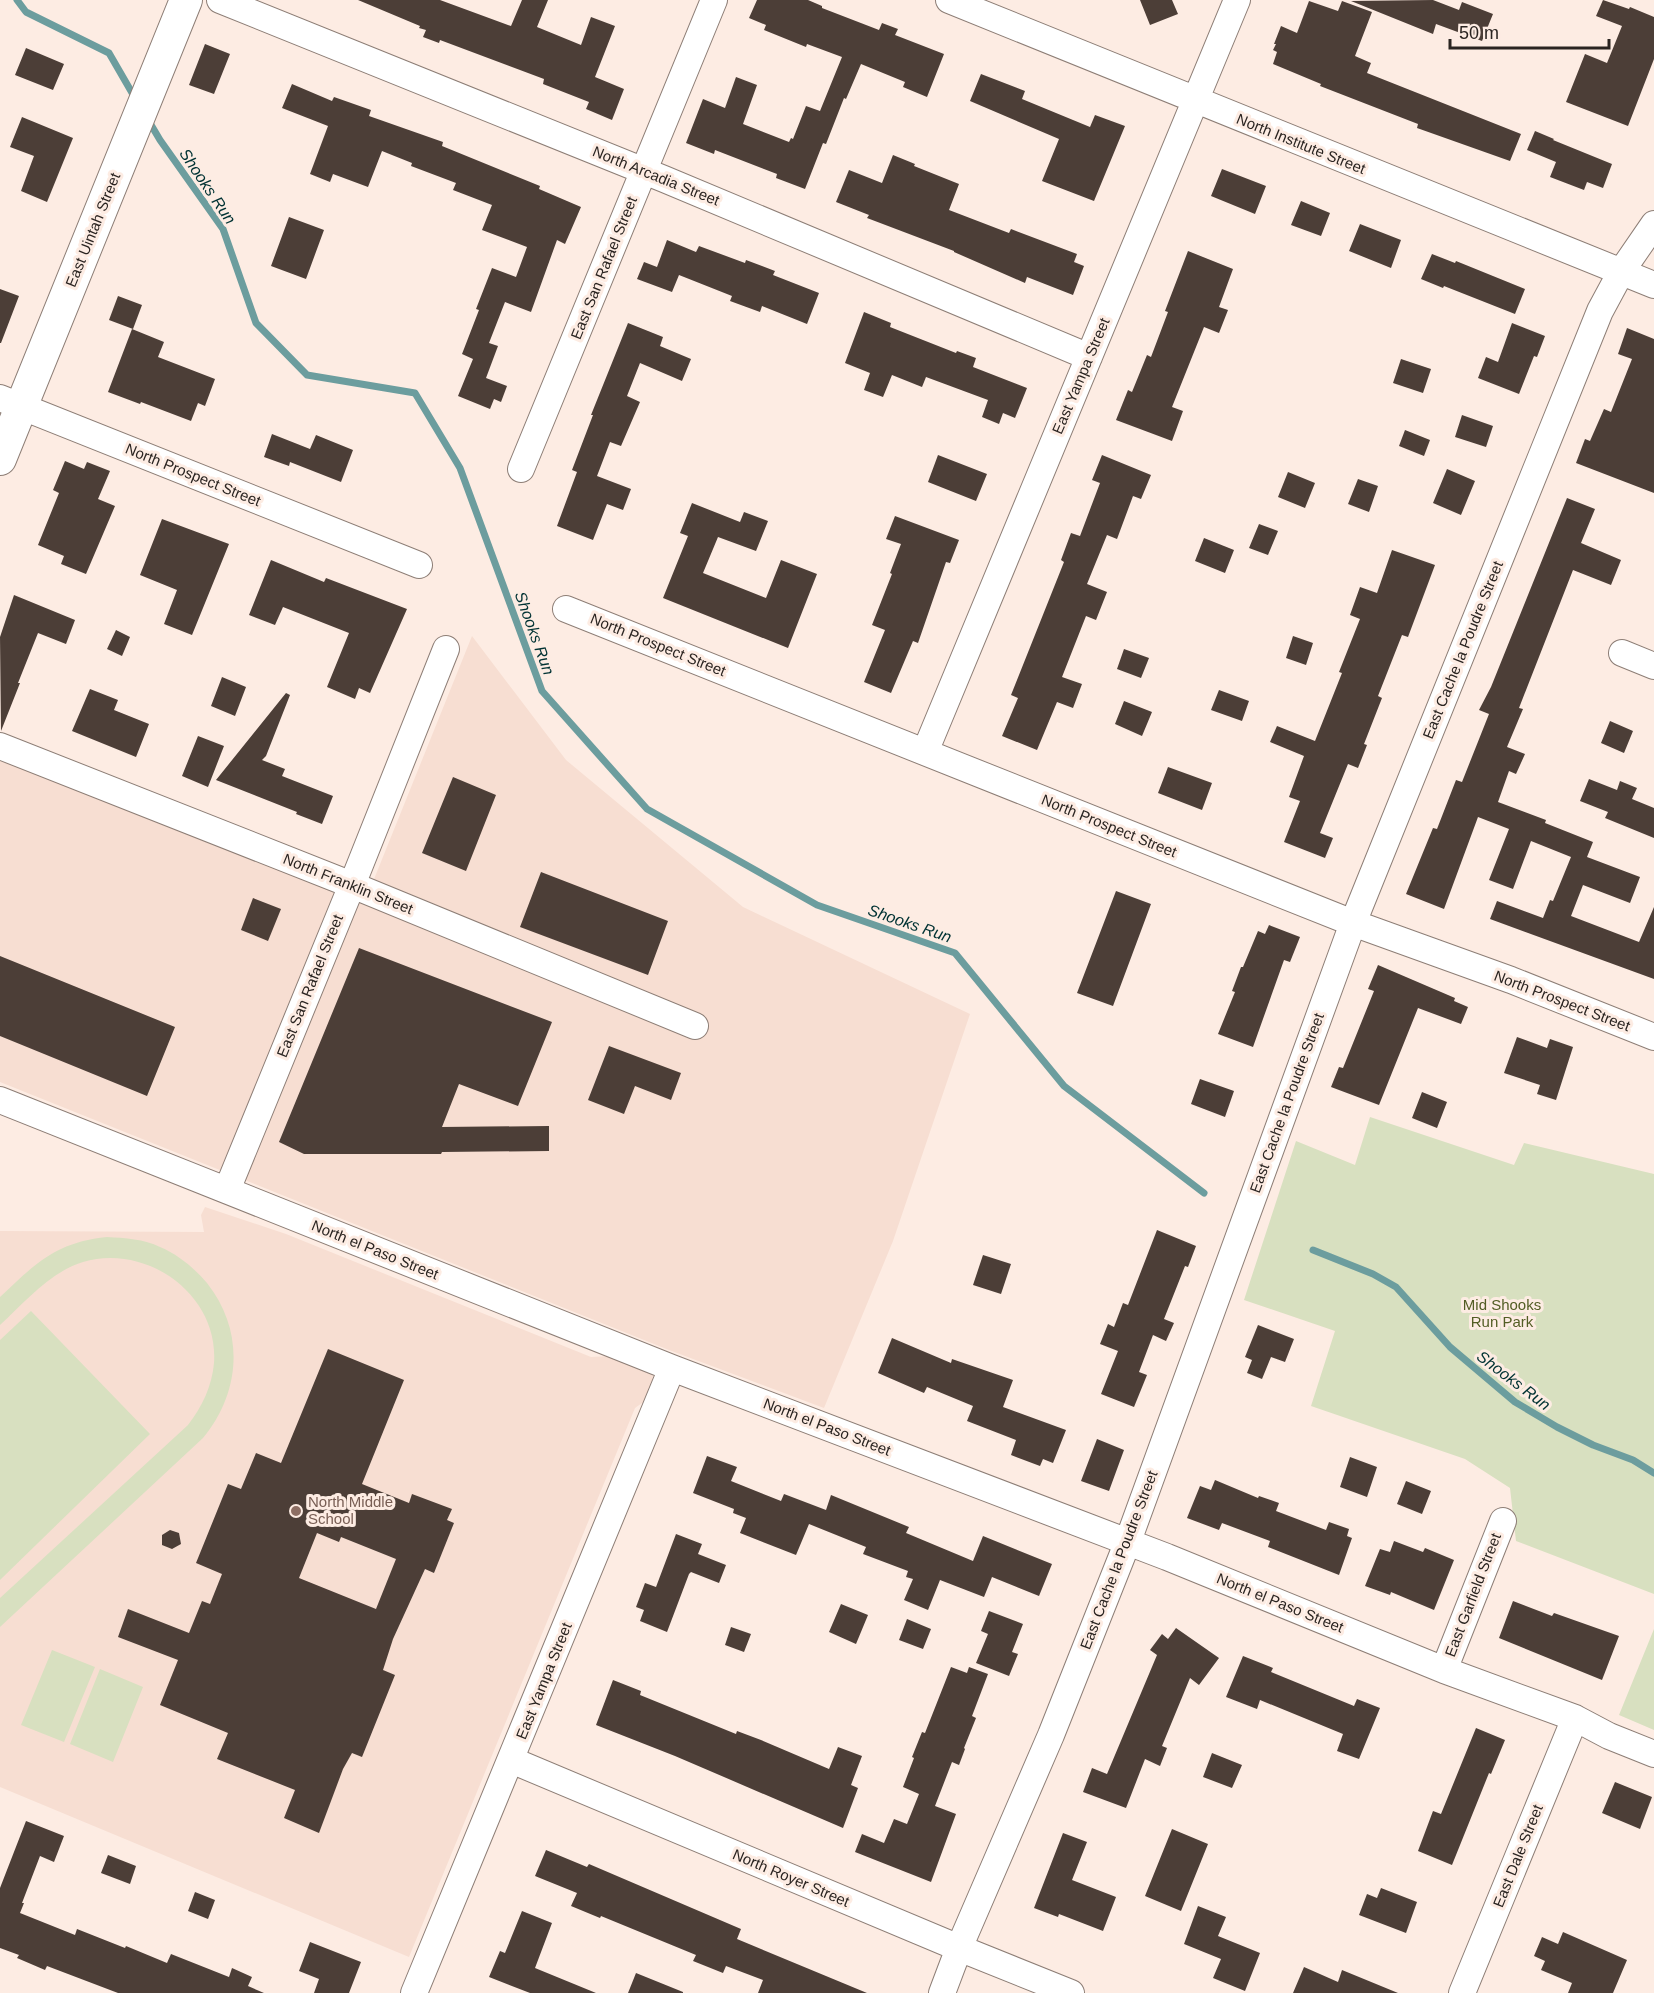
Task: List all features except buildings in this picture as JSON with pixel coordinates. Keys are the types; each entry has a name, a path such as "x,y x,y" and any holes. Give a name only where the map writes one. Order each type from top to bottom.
{"main road":[{"name":"East Uintah Street","path":"0,459 11,403 93,230 182,11"}],"street":[{"name":"North Arcadia Street","path":"220,0 644,171 1089,357"},
{"name":"East San Rafael Street","path":"521,469 714,0"},
{"name":"North Institute Street","path":"950,0 1654,285"},
{"name":"East Yampa Street","path":"925,752 1238,0"},
{"name":"East Cache la Poudre Street","path":"942,1993 959,1948 1051,1736 1128,1541 1353,923 1600,311 1621,272 1654,225"},
{"name":"North Prospect Street","path":"11,403 419,565"},
{"name":"North Prospect Street","path":"566,609 1353,923 1654,1037"},
{"name":"East San Rafael Street","path":"227,1190 446,649"},
{"path":"1622,653 1654,666"},
{"name":"North Franklin Street","path":"0,746 352,885 695,1026"},
{"name":"North el Paso Street","path":"0,1100 672,1368 1128,1541 1444,1670 1575,1718 1608,1736 1654,1754"},
{"name":"East Yampa Street","path":"414,1993 672,1368"},
{"name":"East Garfield Street","path":"1444,1670 1503,1521"},
{"name":"East Dale Street","path":"1462,1993 1575,1718"},
{"name":"North Royer Street","path":"511,1760 1071,1993"}],"shaded area":[{"path":"472,636 566,760 743,907 970,1014 893,1241 824,1408 669,1350 0,1082 0,760 366,899"},
{"name":"North Middle School","path":"205,1207 286,1234 591,1357 611,1356 645,1369 653,1376 649,1398 635,1408 409,1957 0,1787 0,1231 204,1232 201,1215"}],"green space":[{"name":"Mid Shooks Run Park","path":"1370,1117 1514,1165 1524,1143 1654,1174 1654,1594 1516,1541 1510,1488 1465,1459 1311,1406 1335,1331 1244,1300 1296,1141 1355,1165"},
{"path":"107,1237 127,1238 154,1244 186,1262 207,1283 228,1321 234,1361 231,1381 216,1420 203,1438 0,1627 0,1598 188,1425 202,1404 209,1388 214,1363 212,1338 204,1315 191,1296 174,1279 153,1267 131,1260 107,1258 83,1262 71,1267 49,1280 0,1325 0,1297 24,1274 60,1249"},
{"path":"31,1311 150,1434 0,1580 0,1340"},
{"path":"1654,1629 1654,1730 1619,1715"},
{"path":"52,1650 95,1667 64,1742 21,1725"},
{"path":"100,1669 143,1687 113,1762 70,1744"}],"waterway":[{"name":"Shooks Run","path":"17,0 26,12 109,53 135,98"},
{"name":"Shooks Run","path":"147,118 223,229 256,323 307,375 415,393 460,468 542,691 647,809 817,905 955,953 1064,1086 1204,1193"},
{"name":"Shooks Run","path":"1313,1250 1373,1274 1396,1287 1450,1347 1515,1402 1557,1427 1593,1445 1633,1460 1654,1473"}],"place":[{"name":"North Middle School","path":"296,1511"}]}
